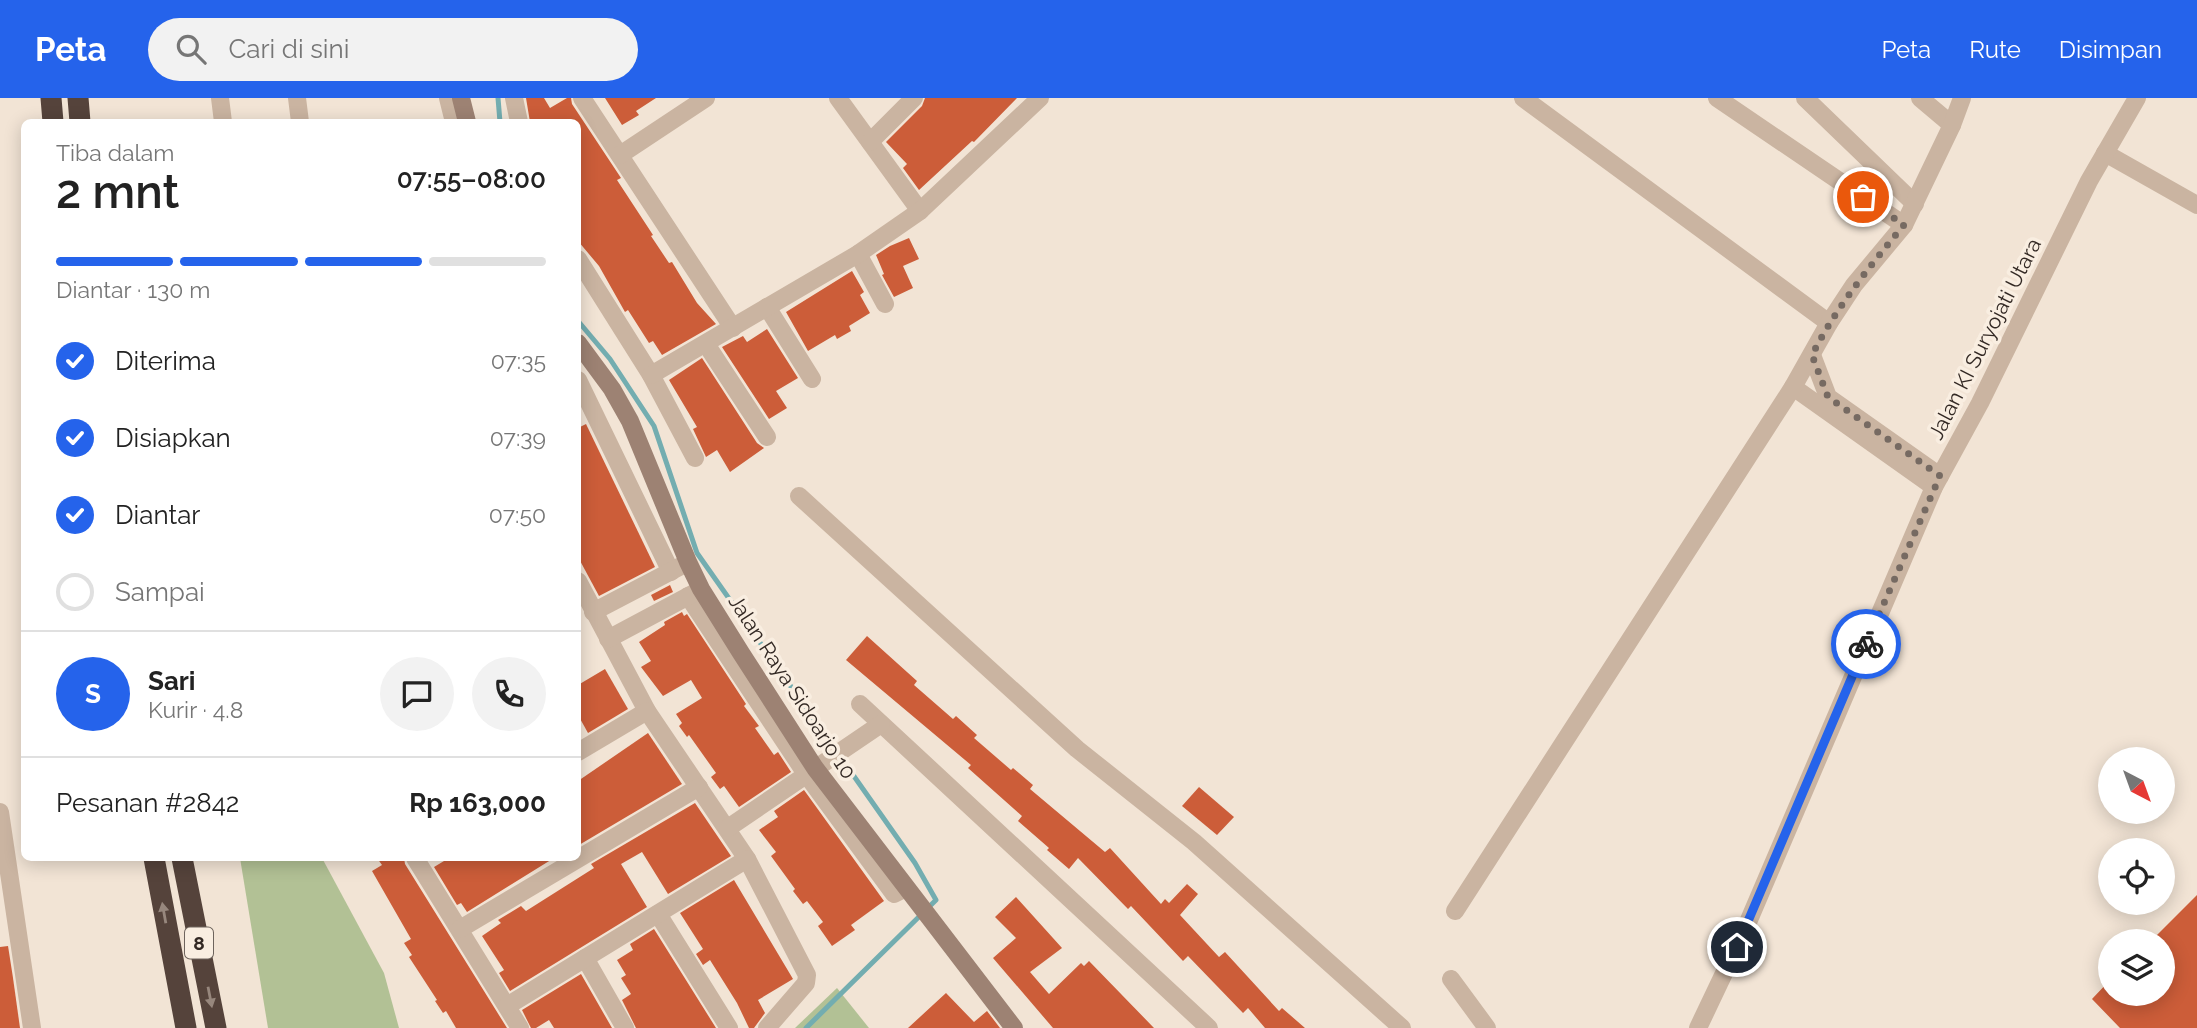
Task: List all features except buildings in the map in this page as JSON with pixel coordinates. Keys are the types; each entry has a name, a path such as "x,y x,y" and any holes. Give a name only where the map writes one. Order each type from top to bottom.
{"highway":[{"path":"51,98 53,119"},
{"path":"78,98 80,119"},
{"name":"8","path":"155,861 186,1028"},
{"name":"8","path":"184,861 216,1028"}],"street":[{"path":"220,98 223,119"},
{"path":"297,98 300,119"},
{"path":"448,98 453,119"},
{"path":"461,98 466,119"},
{"path":"582,98 733,328"},
{"path":"620,155 705,98"},
{"path":"838,98 920,211"},
{"path":"870,142 914,98"},
{"path":"651,375 858,254 920,211 1040,98"},
{"path":"1523,98 1829,323"},
{"path":"1717,98 1904,225"},
{"path":"1805,98 1915,204"},
{"path":"1920,98 1952,125"},
{"path":"1455,911 1793,387 1829,323 1854,285 1904,225 1952,125 1962,98"},
{"name":"Jalan KI Suryojati Utara","path":"1698,1028 1746,926 1937,482 1980,403 2089,181 2137,98"},
{"path":"517,100 519,119"},
{"path":"2105,153 2197,205"},
{"path":"858,254 886,304"},
{"path":"581,264 651,375 695,458"},
{"path":"767,307 812,379"},
{"path":"706,344 767,437"},
{"name":"Jalan Raya Sidoarjo 10","path":"581,347 612,389 630,421 688,562 695,592 815,768 1014,1028"},
{"path":"1812,355 1828,397 1937,482"},
{"path":"581,375 595,366"},
{"path":"581,383 671,572"},
{"path":"1793,387 1937,482"},
{"path":"799,496 1077,749 1194,842 1402,1028"},
{"path":"593,612 688,562"},
{"path":"581,587 647,710 747,859 807,979 767,1028"},
{"path":"608,639 695,592"},
{"path":"860,704 1209,1028"},
{"path":"581,750 647,710"},
{"path":"728,828 881,724"},
{"path":"581,857 699,787"},
{"path":"0,812 32,1028"},
{"path":"507,1006 747,859"},
{"path":"417,861 520,1028"},
{"path":"460,929 574,861"},
{"path":"658,914 729,1028"},
{"path":"585,958 625,1028"},
{"path":"1451,979 1487,1028"}],"green space":[{"path":"240,861 324,861 384,973 399,1028 268,1028"},
{"path":"837,988 869,1028 795,1028"}],"waterway":[{"path":"498,98 500,119"},
{"path":"581,325 610,359 654,426 697,553 915,863 936,900 806,1028"}],"way so far":[{"path":"1863,197 1904,225 1854,285 1812,355 1828,397 1940,476 1866,644"}],"route":[{"path":"1737,947 1866,644"}]}
